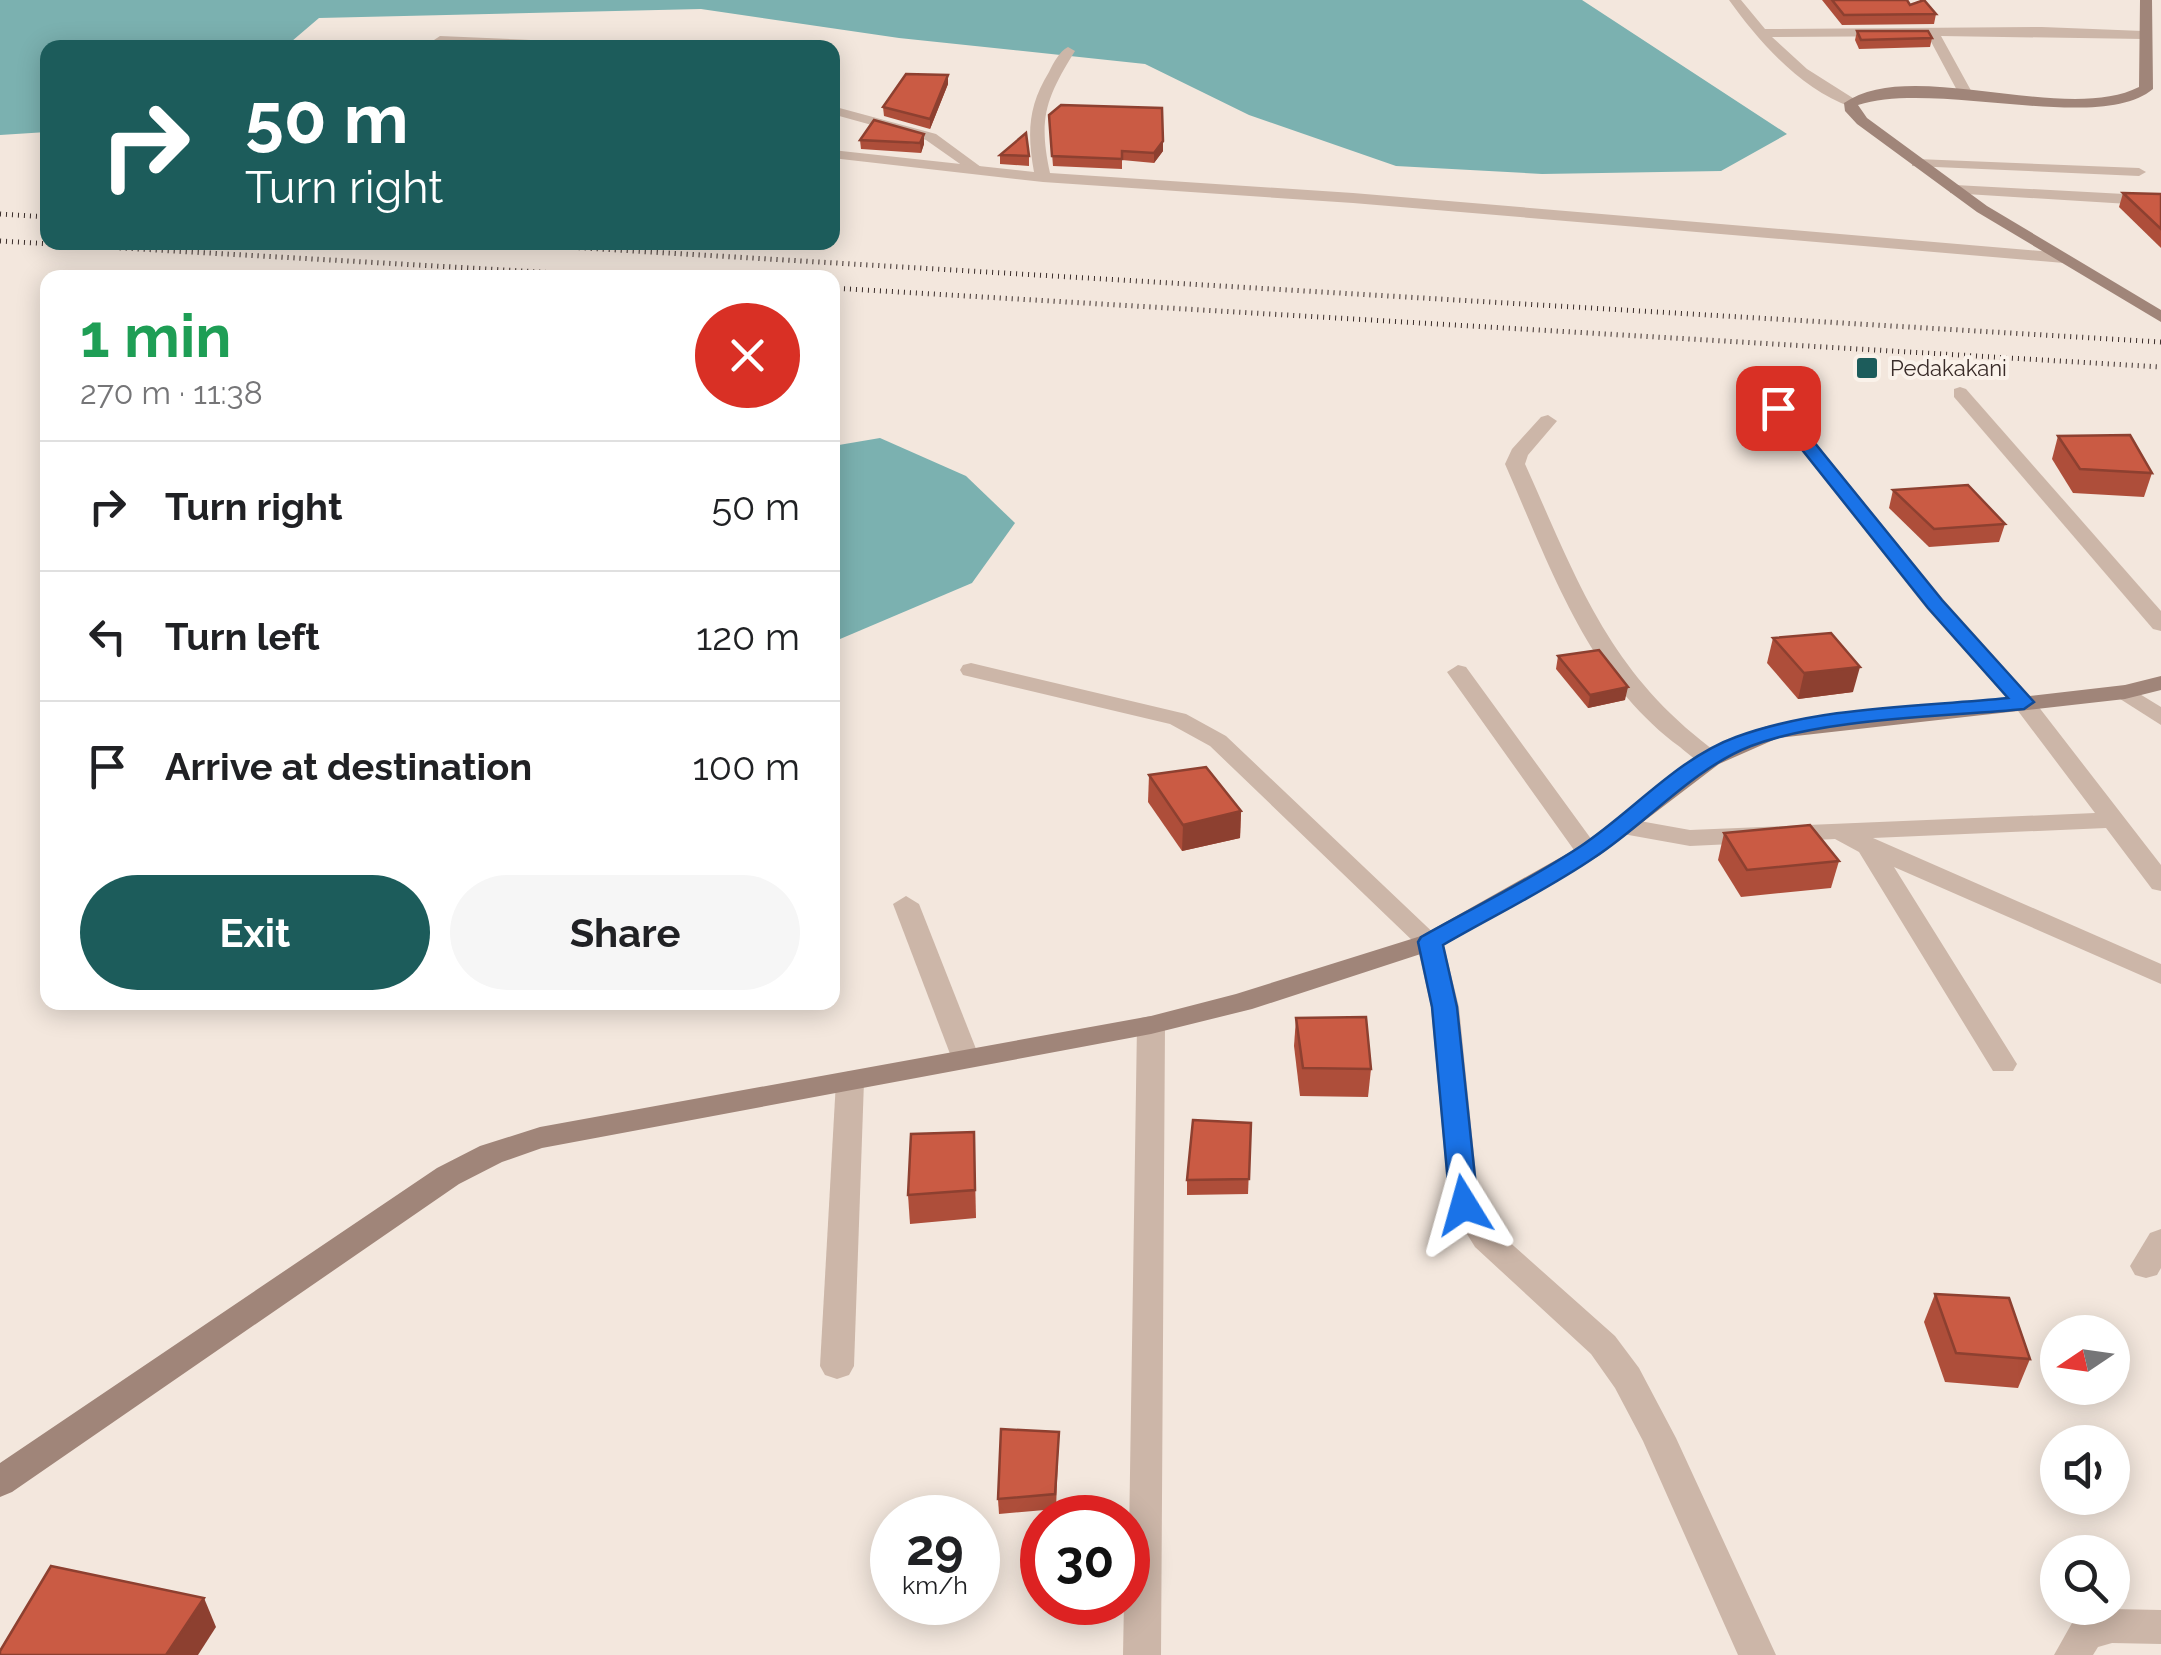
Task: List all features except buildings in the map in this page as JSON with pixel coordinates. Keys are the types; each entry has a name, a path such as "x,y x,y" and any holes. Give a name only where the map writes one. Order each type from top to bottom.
{"main road":[{"path":"2146,0 2146,89 2134,98 2102,101 1886,95 1852,104 1852,112 1955,190 2161,318"},
{"path":"0,1482 448,1176 492,1154 540,1138 1151,1025 1242,1002 1430,942 1588,852 1711,759 1740,743 1775,731 2125,692 2161,683"}],"street":[{"path":"1735,0 1762,33 1822,87 1852,104"},
{"path":"1932,31 1967,96"},
{"path":"1762,33 2143,35"},
{"path":"1043,177 1032,126 1034,113 1068,51"},
{"path":"840,112 932,137 978,170"},
{"path":"840,155 1043,177 1372,200 2064,258"},
{"path":"1917,163 2139,172"},
{"path":"1955,190 2161,201"},
{"path":"1756,380 1935,604 2024,702 2161,883"},
{"path":"1960,393 2161,624"},
{"path":"1548,421 1519,453 1515,464 1579,605 1604,649 1656,716 1711,759"},
{"path":"970,670 1178,719 1197,728 1266,784 1430,942 1445,1007 1464,1205 1486,1239 1603,1345 1627,1378 1659,1438 1757,1655"},
{"path":"1458,672 1588,852"},
{"path":"2125,692 2161,718"},
{"path":"1623,826 1690,838 2114,820"},
{"path":"1833,832 2161,975"},
{"path":"1867,844 2004,1064"},
{"path":"906,904 966,1059"},
{"path":"1142,1655 1151,1025"},
{"path":"837,1366 850,1081"},
{"path":"2073,1655 2085,1634 2112,1626 2161,1627"}],"water":[{"path":"0,0 1582,0 1787,134 1721,171 1542,174 1396,166 1249,115 1145,64 899,38 701,9 319,18 293,40 40,40 40,132 0,135"},
{"path":"880,438 966,476 1015,523 972,583 840,639 840,445"}],"railway":[{"path":"0,214 40,216"},
{"path":"0,241 40,243"},
{"path":"157,250 505,270"},
{"path":"617,250 2161,342"},
{"path":"840,288 2161,367"}],"place":[{"name":"Pedakakani","path":"1867,368"}],"route":[{"path":"1464,1205 1458,1178 1445,1007 1430,942 1588,852 1711,759 1740,743 1775,731 1831,722 2024,702 1935,604 1778,408"}]}
